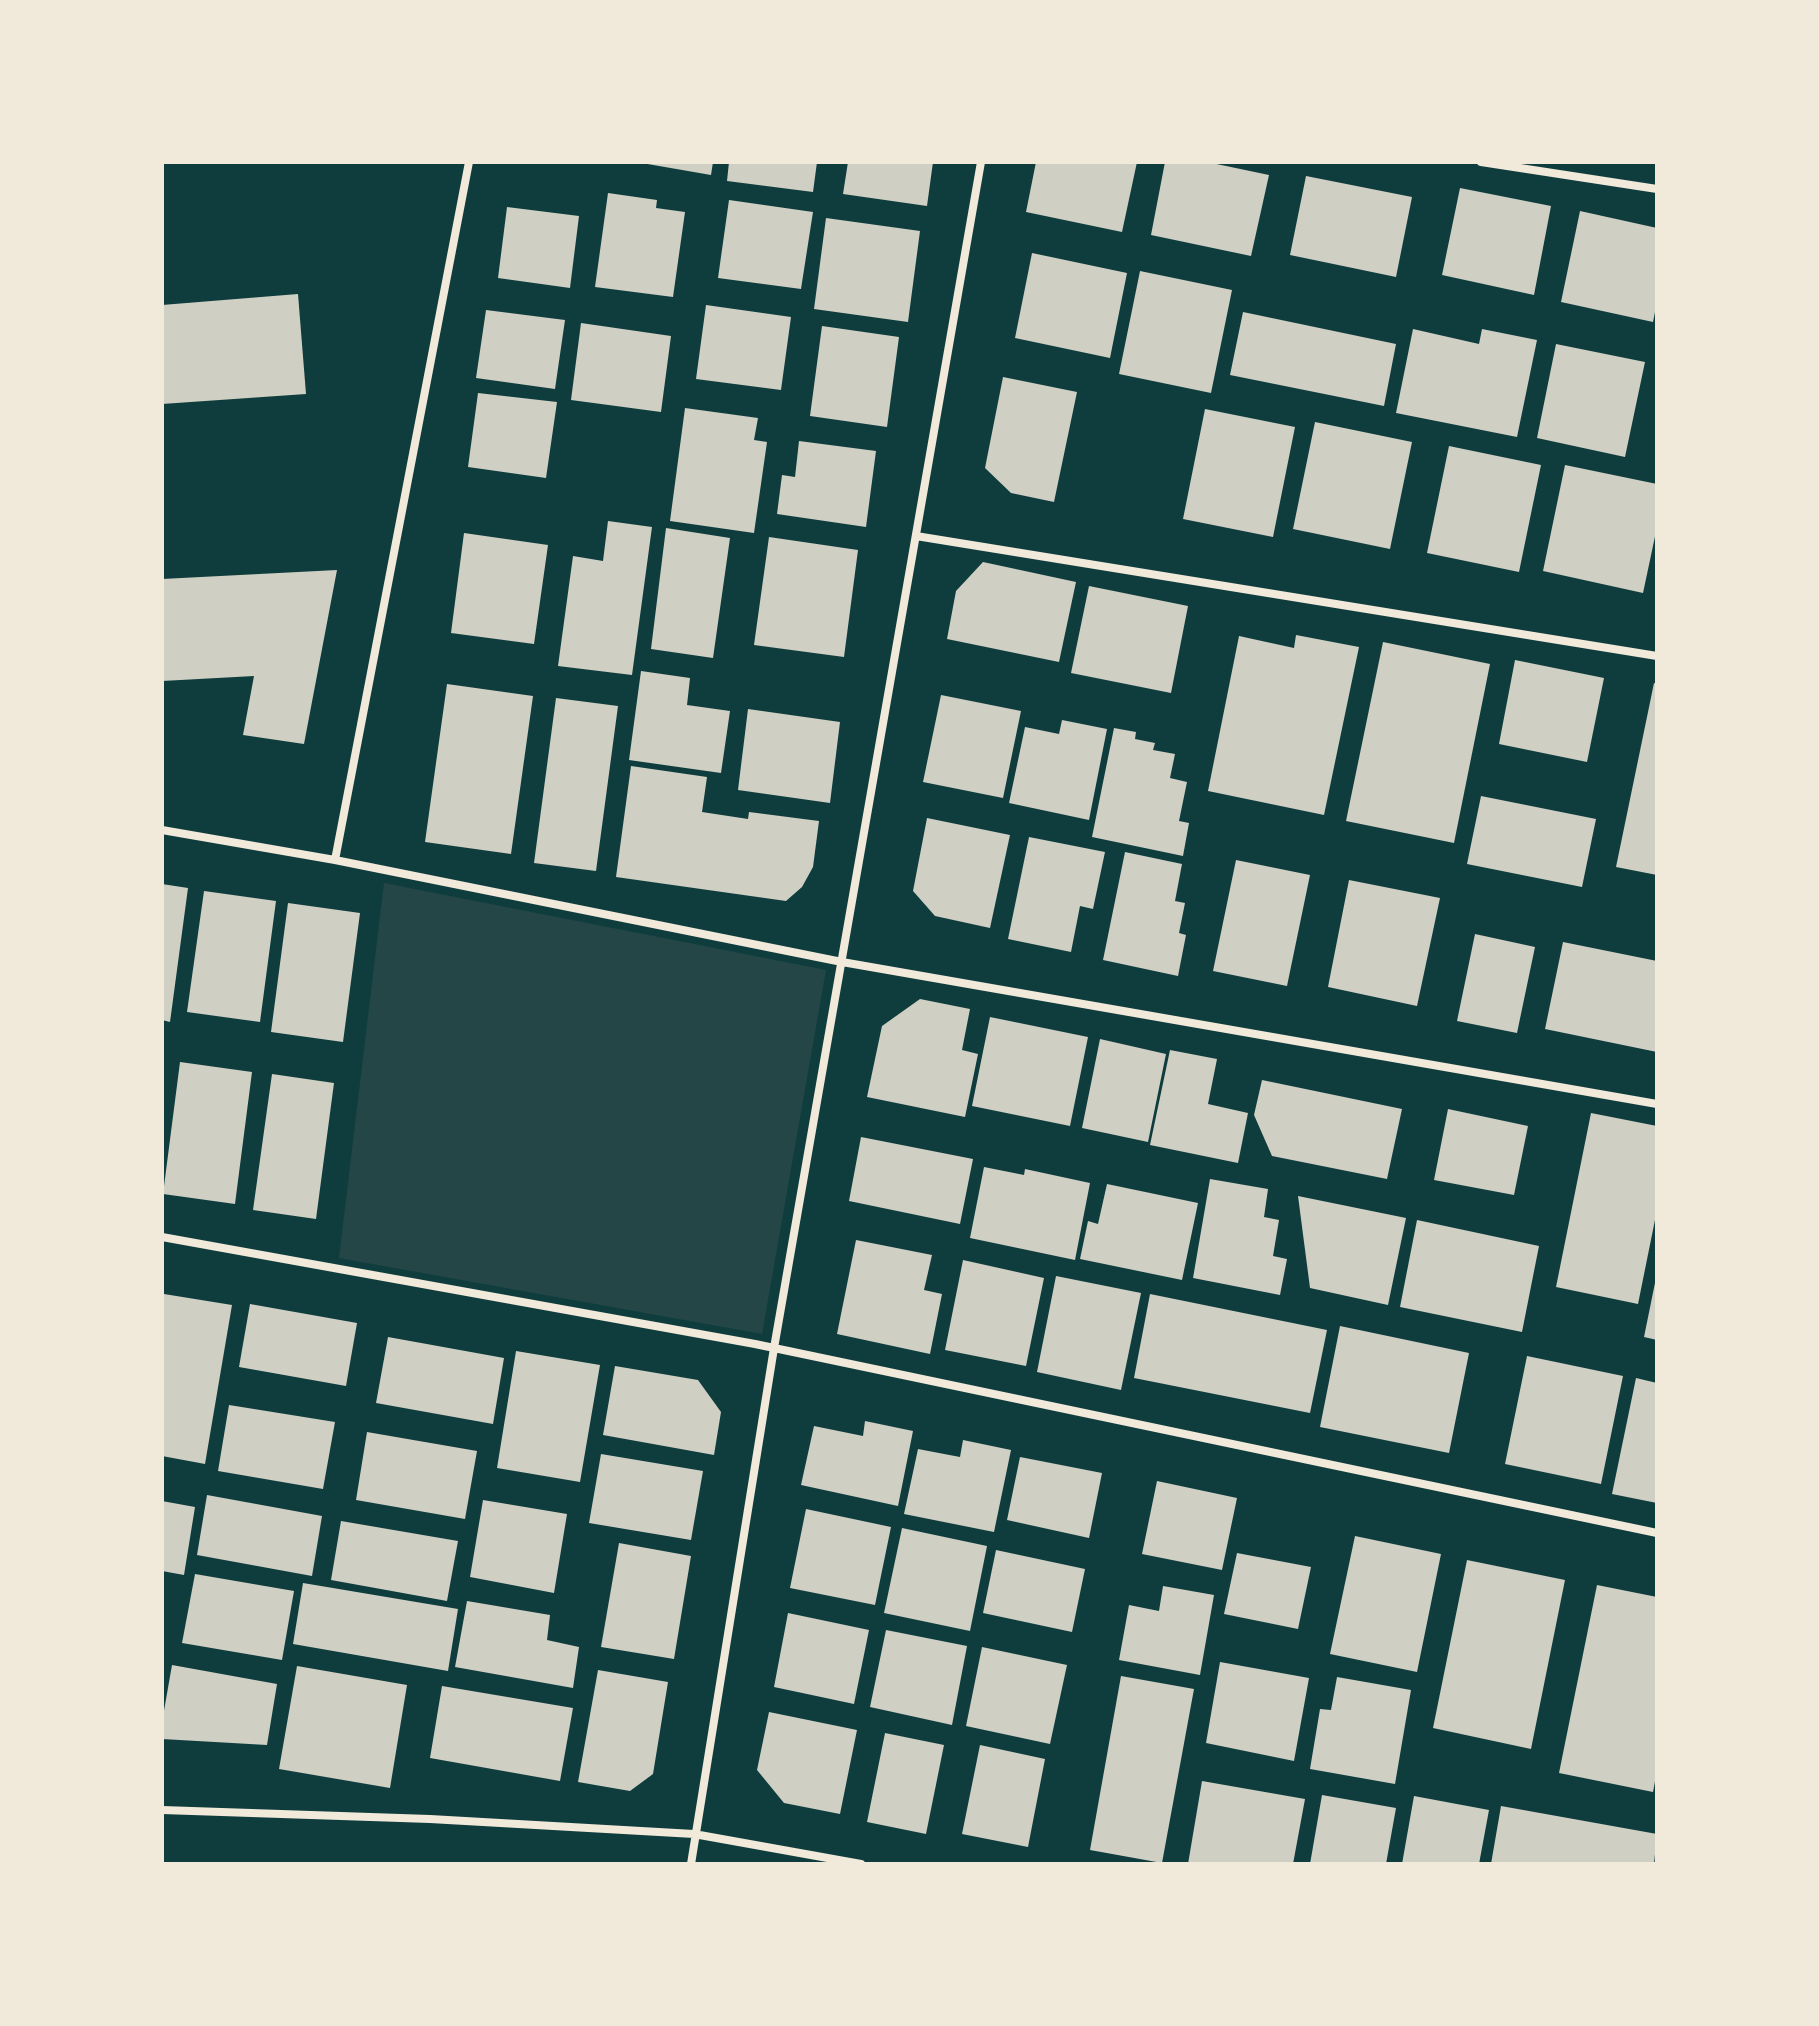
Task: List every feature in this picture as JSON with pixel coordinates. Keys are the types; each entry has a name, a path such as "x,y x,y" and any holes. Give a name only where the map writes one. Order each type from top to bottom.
{"street":[{"path":"335,860 469,162"},
{"path":"691,1864 774,1348 981,162"},
{"path":"1481,162 1657,189"},
{"path":"916,536 1657,656"},
{"path":"162,830 335,860 842,962 1657,1104"},
{"path":"162,1237 774,1348 1657,1533"},
{"path":"162,1810 430,1819 694,1834 861,1864"}],"shaded area":[{"path":"384,883 826,970 762,1334 339,1258"}],"building":[{"path":"636,162 713,162 711,175"},
{"path":"729,162 817,162 813,192 727,181"},
{"path":"848,162 933,162 927,206 843,194"},
{"path":"1036,162 1137,162 1122,232 1026,212"},
{"path":"1165,162 1207,162 1269,175 1251,256 1151,235"},
{"path":"1306,176 1412,197 1396,277 1290,255"},
{"path":"1460,188 1551,206 1534,295 1442,275"},
{"path":"608,193 657,200 656,208 685,212 673,297 595,287"},
{"path":"729,200 813,212 801,289 718,278"},
{"path":"507,207 579,216 570,288 498,278"},
{"path":"1580,211 1657,228 1657,302 1653,322 1561,302"},
{"path":"826,218 920,231 908,322 814,309"},
{"path":"1032,253 1127,273 1110,358 1015,338"},
{"path":"1140,271 1232,290 1211,393 1119,374"},
{"path":"298,294 306,394 162,404 162,305"},
{"path":"706,305 791,317 781,390 696,379"},
{"path":"486,310 565,320 555,389 476,378"},
{"path":"1243,312 1396,344 1384,406 1230,375"},
{"path":"581,323 671,336 661,412 571,400"},
{"path":"822,326 899,337 887,427 810,416"},
{"path":"1413,329 1479,344 1482,329 1537,340 1517,437 1396,413"},
{"path":"1556,344 1645,362 1625,457 1537,438"},
{"path":"1003,377 1077,392 1054,502 1011,493 985,468"},
{"path":"478,393 557,402 546,478 468,467"},
{"path":"685,408 758,418 754,440 767,442 754,533 670,521"},
{"path":"1205,409 1295,427 1273,537 1183,519"},
{"path":"1315,422 1412,442 1390,549 1293,529"},
{"path":"799,441 876,451 866,527 777,514 782,475 795,477"},
{"path":"1449,446 1541,465 1519,572 1427,553"},
{"path":"1565,465 1657,484 1657,527 1643,593 1543,571"},
{"path":"608,521 652,527 632,675 558,666 573,556 603,561"},
{"path":"666,528 730,538 713,658 651,649"},
{"path":"464,533 548,545 534,644 451,633"},
{"path":"769,537 858,550 844,657 754,645"},
{"path":"983,562 1076,582 1059,662 947,639 956,591"},
{"path":"337,570 304,744 243,735 254,676 162,681 162,579"},
{"path":"1089,586 1188,606 1171,693 1071,673"},
{"path":"1296,635 1359,647 1324,815 1208,791 1239,636 1294,648"},
{"path":"1383,642 1490,664 1454,843 1346,821"},
{"path":"1515,660 1604,678 1587,762 1499,744"},
{"path":"641,671 690,678 687,705 730,711 721,773 629,760"},
{"path":"1654,683 1657,684 1657,875 1616,867"},
{"path":"447,684 533,696 511,854 425,842"},
{"path":"941,695 1021,711 1003,798 923,782"},
{"path":"556,698 618,706 596,871 534,863"},
{"path":"748,709 840,722 830,803 738,790"},
{"path":"1062,720 1107,729 1089,820 1009,803 1025,727 1059,734"},
{"path":"1114,728 1136,732 1135,739 1155,743 1153,750 1175,754 1170,778 1187,782 1179,821 1189,823 1183,856 1092,837"},
{"path":"631,766 707,777 702,812 748,819 749,812 819,821 813,867 802,887 786,901 616,877"},
{"path":"1481,796 1596,819 1582,887 1467,864"},
{"path":"927,818 1010,835 990,928 935,916 913,891"},
{"path":"1029,837 1105,852 1093,909 1080,906 1071,952 1008,939"},
{"path":"1125,852 1182,864 1175,901 1185,903 1179,933 1186,935 1178,976 1103,960"},
{"path":"1236,860 1310,875 1287,986 1213,971"},
{"path":"1349,880 1440,898 1417,1006 1328,987"},
{"path":"162,884 188,888 170,1022 162,1020"},
{"path":"204,891 276,901 260,1022 187,1012"},
{"path":"288,903 360,913 343,1042 271,1032"},
{"path":"1475,934 1535,947 1517,1033 1457,1021"},
{"path":"1563,942 1657,961 1657,1052 1545,1029"},
{"path":"920,999 970,1009 962,1050 978,1054 965,1117 867,1097 882,1026"},
{"path":"990,1017 1088,1037 1070,1126 972,1106"},
{"path":"1100,1039 1166,1054 1148,1142 1082,1128"},
{"path":"1170,1050 1217,1059 1208,1104 1248,1113 1238,1163 1150,1145"},
{"path":"180,1062 252,1072 235,1204 163,1194"},
{"path":"272,1074 334,1083 316,1219 253,1210"},
{"path":"1262,1080 1402,1109 1387,1179 1272,1156 1254,1115"},
{"path":"1448,1109 1528,1126 1514,1195 1434,1180"},
{"path":"1591,1113 1657,1126 1657,1210 1638,1304 1556,1287"},
{"path":"861,1137 973,1159 960,1224 849,1201"},
{"path":"984,1167 1024,1175 1025,1169 1090,1183 1075,1260 970,1238"},
{"path":"1210,1179 1268,1189 1264,1217 1279,1220 1273,1256 1287,1259 1280,1295 1193,1278"},
{"path":"1107,1184 1198,1203 1182,1280 1080,1259 1088,1221 1098,1224"},
{"path":"1298,1196 1406,1218 1388,1305 1310,1288"},
{"path":"1417,1220 1539,1246 1522,1332 1400,1307"},
{"path":"856,1240 932,1255 924,1290 942,1294 930,1354 837,1334"},
{"path":"963,1260 1044,1278 1026,1366 945,1350"},
{"path":"1056,1276 1141,1293 1121,1390 1037,1372"},
{"path":"1657,1278 1657,1340 1644,1337"},
{"path":"164,1294 232,1305 205,1464 162,1456"},
{"path":"1150,1294 1327,1330 1310,1413 1134,1378"},
{"path":"250,1304 357,1323 346,1386 239,1367"},
{"path":"1340,1326 1469,1353 1449,1453 1320,1427"},
{"path":"388,1337 504,1358 493,1424 376,1403"},
{"path":"516,1351 600,1365 580,1482 497,1468"},
{"path":"1527,1356 1623,1376 1601,1484 1505,1464"},
{"path":"615,1366 698,1380 721,1412 714,1455 603,1435"},
{"path":"1636,1378 1657,1383 1657,1503 1612,1494"},
{"path":"229,1405 335,1422 323,1489 218,1471"},
{"path":"865,1421 913,1431 898,1506 801,1485 814,1426 863,1436"},
{"path":"367,1432 477,1451 465,1519 356,1500"},
{"path":"963,1440 1011,1450 994,1532 904,1514 918,1449 960,1457"},
{"path":"601,1454 703,1471 691,1540 589,1523"},
{"path":"1020,1457 1102,1473 1089,1538 1007,1520"},
{"path":"1157,1481 1237,1498 1222,1570 1142,1554"},
{"path":"207,1495 322,1516 312,1576 197,1555"},
{"path":"483,1500 567,1514 554,1593 470,1577"},
{"path":"162,1501 195,1507 184,1575 162,1571"},
{"path":"806,1509 891,1527 875,1605 790,1588"},
{"path":"341,1521 458,1541 447,1601 331,1580"},
{"path":"902,1528 987,1546 970,1631 884,1613"},
{"path":"1355,1536 1441,1554 1417,1672 1330,1654"},
{"path":"619,1543 691,1556 674,1659 601,1647"},
{"path":"996,1550 1085,1569 1072,1632 983,1613"},
{"path":"1237,1553 1311,1567 1298,1629 1224,1614"},
{"path":"1467,1560 1565,1580 1531,1749 1433,1728"},
{"path":"195,1574 294,1591 282,1660 182,1643"},
{"path":"303,1583 458,1609 448,1671 293,1644"},
{"path":"1597,1585 1657,1597 1657,1771 1653,1792 1559,1773"},
{"path":"1163,1586 1214,1595 1200,1675 1119,1660 1129,1605 1159,1611"},
{"path":"467,1601 550,1615 547,1640 579,1647 573,1688 455,1667"},
{"path":"788,1613 869,1630 854,1704 774,1687"},
{"path":"886,1630 967,1646 952,1725 870,1707"},
{"path":"982,1647 1067,1665 1050,1744 966,1726"},
{"path":"1220,1662 1309,1678 1294,1761 1206,1743"},
{"path":"172,1665 277,1684 267,1745 162,1739"},
{"path":"297,1666 407,1685 390,1788 279,1769"},
{"path":"598,1670 668,1682 653,1774 630,1791 578,1782"},
{"path":"1121,1676 1194,1689 1162,1863 1090,1850"},
{"path":"1337,1677 1411,1690 1395,1784 1310,1769 1320,1709 1331,1710"},
{"path":"442,1686 573,1708 560,1781 430,1758"},
{"path":"769,1712 857,1730 840,1814 784,1803 757,1770"},
{"path":"885,1733 944,1745 926,1834 867,1822"},
{"path":"980,1745 1045,1759 1028,1847 962,1834"},
{"path":"1202,1781 1305,1799 1293,1864 1188,1864"},
{"path":"1322,1795 1396,1808 1386,1864 1310,1864"},
{"path":"1414,1796 1489,1810 1479,1864 1402,1864"},
{"path":"1501,1806 1657,1834 1654,1864 1491,1864"}]}
